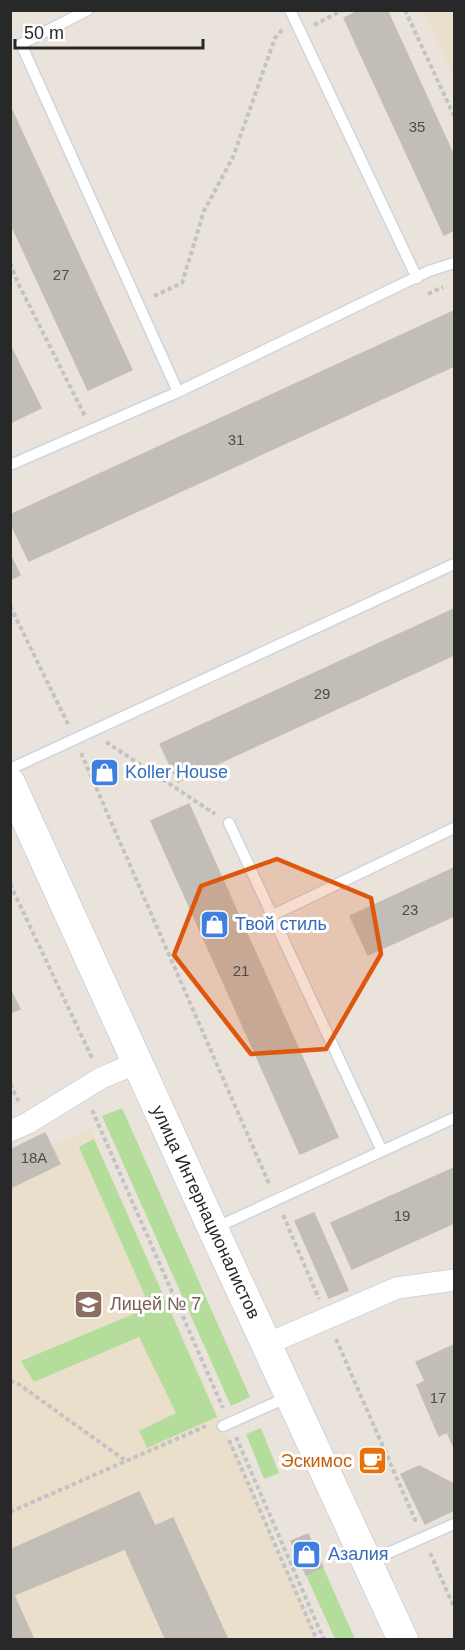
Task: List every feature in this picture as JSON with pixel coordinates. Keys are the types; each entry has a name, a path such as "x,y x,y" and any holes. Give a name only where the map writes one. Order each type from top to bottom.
{"street":[{"name":"улица Интернационалистов","path":"10,783 403,1640"},
{"path":"10,1131 28,1123 101,1078 137,1063"},
{"path":"267,1344 397,1288 454,1280"}],"lane":[{"path":"88,10 21,44 178,392"},
{"path":"291,13 417,278"},
{"path":"10,465 178,392 429,272 454,263"},
{"path":"10,769 454,564"},
{"path":"229,823 382,1151"},
{"path":"273,915 454,828"},
{"path":"213,1229 454,1118"},
{"path":"226,1425 291,1396"},
{"path":"367,1563 454,1524"}],"path":[{"path":"405,10 454,116"},
{"path":"138,304 182,283 204,211 233,157 275,38 291,13"},
{"path":"10,263 92,429"},
{"path":"10,606 75,739 454,1606"},
{"path":"91,732 229,823"},
{"path":"10,884 101,1078 92,1112 317,1640"},
{"path":"10,1381 17,1383 126,1461"},
{"path":"10,1512 220,1420 226,1425 324,1640"}],"highlighted area":[{"path":"277,859 371,898 381,954 326,1049 251,1054 174,955 201,886"}],"shaded area":[{"path":"423,11 454,11 454,77"},
{"name":"Лицей № 7","path":"90,1129 317,1639 11,1640 11,1188 60,1164 52,1146"}],"green space":[{"path":"122,1108 250,1397 231,1406 102,1116"},
{"path":"94,1139 217,1417 147,1448 139,1431 176,1413 139,1337 34,1382 21,1361 150,1307 79,1147"},
{"path":"261,1428 279,1473 264,1479 246,1434"},
{"path":"323,1567 355,1639 335,1639 306,1575"}],"building":[{"path":"360,10 387,10 454,156 454,230 444,235 344,18"},
{"path":"10,106 132,370 88,390 10,222"},
{"path":"454,311 454,366 29,561 10,522 10,515"},
{"path":"10,345 41,408 10,423"},
{"path":"10,554 20,575 10,580"},
{"path":"454,609 454,655 178,782 160,744"},
{"name":"Koller House","path":"105,759 115,779 103,785 93,766"},
{"path":"189,804 338,1137 300,1154 151,821"},
{"path":"454,868 454,916 368,955 350,916"},
{"path":"10,989 20,1009 10,1013"},
{"path":"45,1133 60,1164 10,1188 10,1150"},
{"path":"454,1168 454,1223 352,1269 331,1223"},
{"path":"314,1213 348,1290 329,1298 295,1221"},
{"path":"454,1345 454,1448 447,1432 439,1436 417,1385 425,1381 416,1362"},
{"name":"Эскимос","path":"376,1455 380,1464 371,1468 367,1458"},
{"path":"419,1466 452,1483 454,1488 454,1510 425,1524 401,1474"},
{"path":"139,1492 155,1526 173,1518 228,1640 166,1640 125,1549 14,1595 34,1640 10,1640 10,1550"},
{"name":"Азалия","path":"308,1534 323,1567 306,1575 291,1541"}],"place":[{"name":"Koller House","path":"104,772"},
{"name":"Твой стиль","path":"214,924"},
{"name":"Лицей № 7","path":"89,1304"},
{"name":"Эскимос","path":"373,1461"},
{"name":"Азалия","path":"307,1554"}]}
